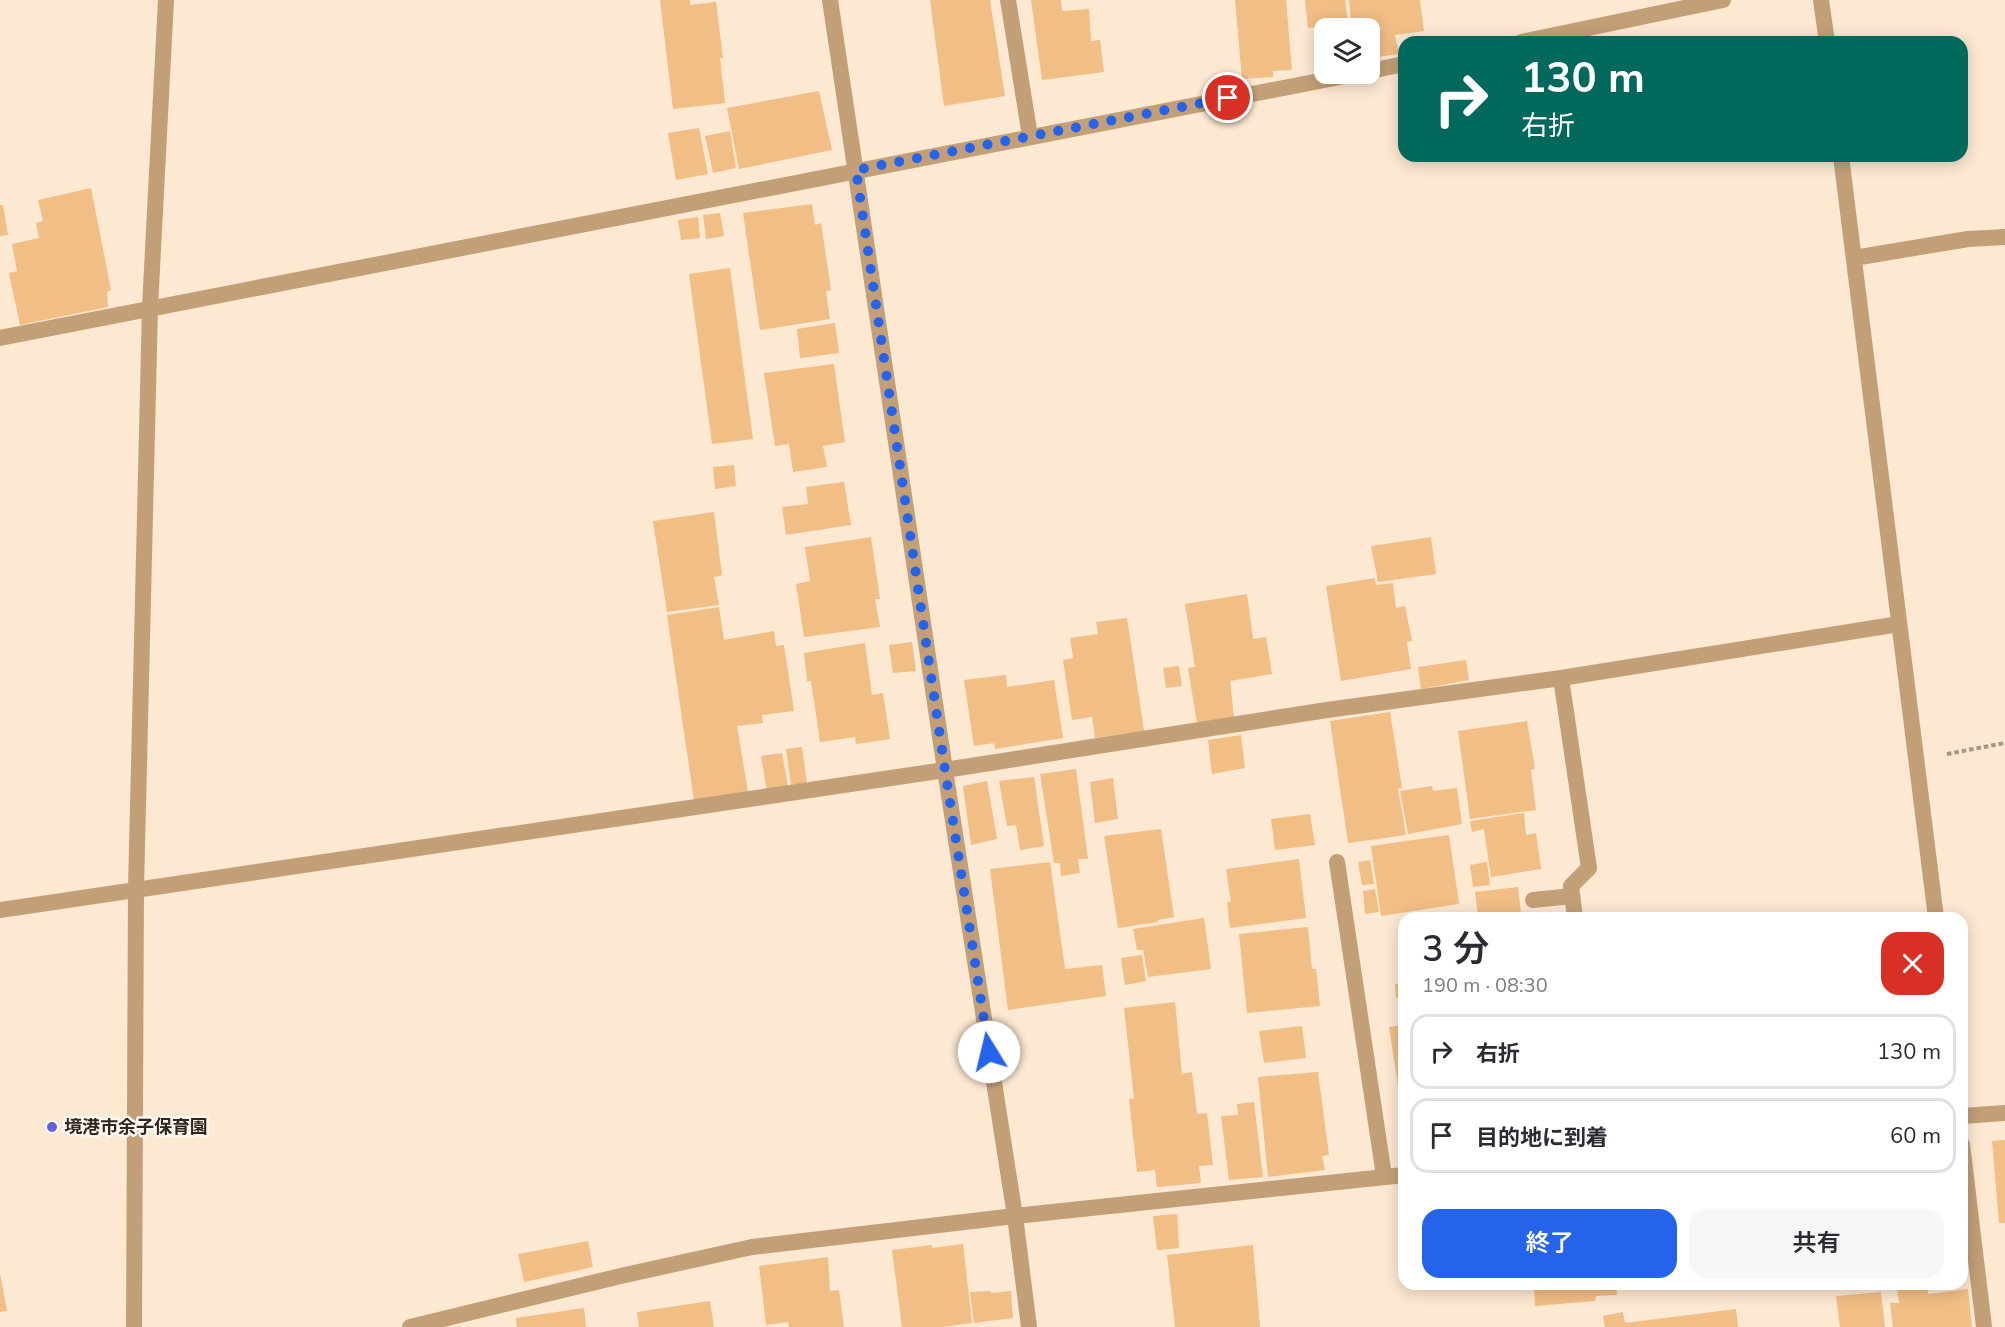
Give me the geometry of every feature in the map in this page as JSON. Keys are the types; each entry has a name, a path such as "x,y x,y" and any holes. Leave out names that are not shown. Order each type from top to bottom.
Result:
{"street":[{"path":"134,1327 136,889 150,308 166,0"},
{"path":"830,0 945,770 1015,1216 1029,1327"},
{"path":"1008,0 1030,136"},
{"path":"1550,36 1723,0"},
{"path":"1821,0 1826,36"},
{"path":"1380,69 1398,65"},
{"path":"0,338 1314,82"},
{"path":"1842,162 1935,912"},
{"path":"1854,258 1968,239 2005,237"},
{"path":"0,910 945,770 1327,710 1561,678 1899,624"},
{"path":"1561,678 1589,868 1571,886 1574,912"},
{"path":"1337,862 1384,1176"},
{"path":"1533,900 1572,896"},
{"path":"1968,1116 2005,1113"},
{"path":"410,1327 752,1247 1398,1175"},
{"path":"1968,1194 1984,1327"}],"path":[{"path":"1916,759 2005,743"}],"building":[{"path":"660,0 690,0 690,5 716,2 723,58 720,58 725,103 673,109"},
{"path":"930,0 990,0 1005,96 944,106"},
{"path":"1031,0 1061,0 1062,11 1089,9 1091,41 1100,40 1104,72 1042,80"},
{"path":"1235,0 1286,0 1292,70 1273,71 1273,77 1242,79"},
{"path":"1305,0 1345,0 1347,18 1314,18 1314,27 1308,28"},
{"path":"1349,0 1420,0 1424,31 1395,35 1398,54 1380,57 1380,18 1351,18"},
{"path":"819,91 832,150 739,169 727,108"},
{"path":"699,128 708,174 676,180 668,133"},
{"path":"730,131 736,168 713,173 705,136"},
{"path":"91,188 111,290 107,292 108,307 20,325 9,273 17,271 12,244 39,238 36,223 43,221 38,200"},
{"path":"812,204 815,225 821,223 831,290 826,291 830,319 760,330 743,213"},
{"path":"0,205 3,205 8,235 0,236"},
{"path":"720,213 724,236 706,239 703,215"},
{"path":"698,217 700,238 681,240 678,220"},
{"path":"730,268 753,439 712,444 689,274"},
{"path":"835,323 839,353 800,358 797,329"},
{"path":"834,364 845,442 823,446 827,467 793,472 789,444 775,446 764,373"},
{"path":"734,465 736,486 715,489 713,467"},
{"path":"844,482 851,525 786,535 782,507 808,504 806,487"},
{"path":"714,512 722,575 714,577 719,605 667,612 653,521"},
{"path":"871,537 880,599 875,599 880,627 804,637 796,584 810,581 805,547"},
{"path":"1431,537 1436,574 1378,582 1371,546"},
{"path":"1375,578 1376,585 1393,583 1396,608 1405,606 1412,641 1407,642 1411,669 1341,681 1326,586"},
{"path":"1247,594 1253,639 1266,637 1272,674 1230,681 1234,717 1197,723 1188,668 1195,667 1185,604"},
{"path":"719,607 724,640 774,631 776,646 784,645 794,711 762,715 763,723 737,726 748,792 694,801 667,615"},
{"path":"1127,618 1144,731 1095,738 1092,717 1072,720 1063,660 1073,658 1070,638 1098,634 1096,622"},
{"path":"912,642 916,671 893,673 889,645"},
{"path":"865,643 872,695 883,693 890,739 856,744 855,737 820,742 811,681 807,681 804,653"},
{"path":"1466,660 1469,680 1421,689 1418,667"},
{"path":"1179,666 1182,686 1166,688 1163,668"},
{"path":"1006,675 1007,687 1054,680 1063,738 995,749 994,743 974,746 964,680"},
{"path":"1390,712 1402,788 1398,789 1406,835 1348,843 1330,721"},
{"path":"1527,721 1535,769 1531,770 1536,810 1470,819 1458,731"},
{"path":"1241,735 1245,768 1212,774 1208,740"},
{"path":"802,747 807,783 791,785 786,749"},
{"path":"782,753 788,786 767,791 761,756"},
{"path":"1076,769 1088,859 1078,859 1080,873 1061,876 1060,863 1054,863 1040,774"},
{"path":"1034,777 1044,846 1020,850 1016,825 1007,826 999,781"},
{"path":"1113,778 1118,819 1095,823 1090,782"},
{"path":"987,781 997,839 971,845 963,786"},
{"path":"1432,786 1433,791 1457,788 1462,824 1408,834 1400,791"},
{"path":"1524,813 1526,835 1536,833 1541,869 1491,877 1484,829 1472,832 1470,821"},
{"path":"1310,814 1315,845 1275,850 1271,819"},
{"path":"1161,829 1174,917 1158,920 1158,922 1118,928 1104,836"},
{"path":"1449,835 1459,904 1381,916 1371,846"},
{"path":"1299,859 1306,918 1230,928 1227,902 1231,902 1226,869"},
{"path":"1370,860 1374,884 1362,885 1358,862"},
{"path":"1050,862 1065,969 1102,965 1106,996 1008,1010 990,869"},
{"path":"1487,862 1490,885 1473,887 1470,865"},
{"path":"1518,887 1521,912 1477,912 1475,892"},
{"path":"1375,889 1379,912 1365,914 1363,891"},
{"path":"1204,918 1211,969 1148,977 1143,950 1137,950 1133,929"},
{"path":"1308,927 1312,969 1316,969 1320,1006 1247,1013 1239,934"},
{"path":"1142,955 1146,981 1125,985 1121,958"},
{"path":"1395,984 1398,984 1398,998 1396,998"},
{"path":"1175,1002 1182,1074 1192,1072 1197,1114 1207,1113 1213,1165 1199,1166 1201,1183 1157,1187 1155,1170 1137,1172 1129,1099 1134,1098 1124,1008"},
{"path":"1302,1026 1306,1058 1264,1063 1259,1031"},
{"path":"1398,1026 1398,1085 1389,1027"},
{"path":"1318,1072 1329,1155 1322,1156 1325,1170 1268,1177 1258,1077"},
{"path":"1254,1102 1263,1177 1229,1180 1221,1116 1238,1115 1237,1104"},
{"path":"2005,1140 2005,1223 1999,1223 1992,1141"},
{"path":"1177,1214 1179,1248 1157,1250 1153,1216"},
{"path":"588,1241 593,1267 524,1282 518,1254"},
{"path":"963,1244 972,1323 942,1327 902,1327 892,1250"},
{"path":"1253,1245 1260,1327 1175,1327 1167,1255"},
{"path":"828,1257 830,1291 839,1290 844,1327 789,1327 788,1322 766,1325 759,1266"},
{"path":"0,1274 7,1311 0,1312"},
{"path":"1968,1289 1972,1327 1893,1327 1890,1303 1899,1303 1897,1290 1928,1290 1928,1294"},
{"path":"1534,1290 1617,1290 1617,1295 1596,1296 1595,1301 1535,1306"},
{"path":"990,1291 992,1293 1011,1291 1013,1318 974,1323 970,1292"},
{"path":"1881,1292 1885,1327 1840,1327 1836,1296"},
{"path":"710,1301 714,1327 639,1327 637,1312"},
{"path":"584,1308 586,1327 517,1327 516,1318"},
{"path":"1736,1309 1738,1327 1605,1327 1603,1316 1623,1312 1625,1323"}],"place":[{"name":"境港市余子保育園","path":"52,1127"}],"route":[{"path":"989,1052 856,170 1228,98"}]}
